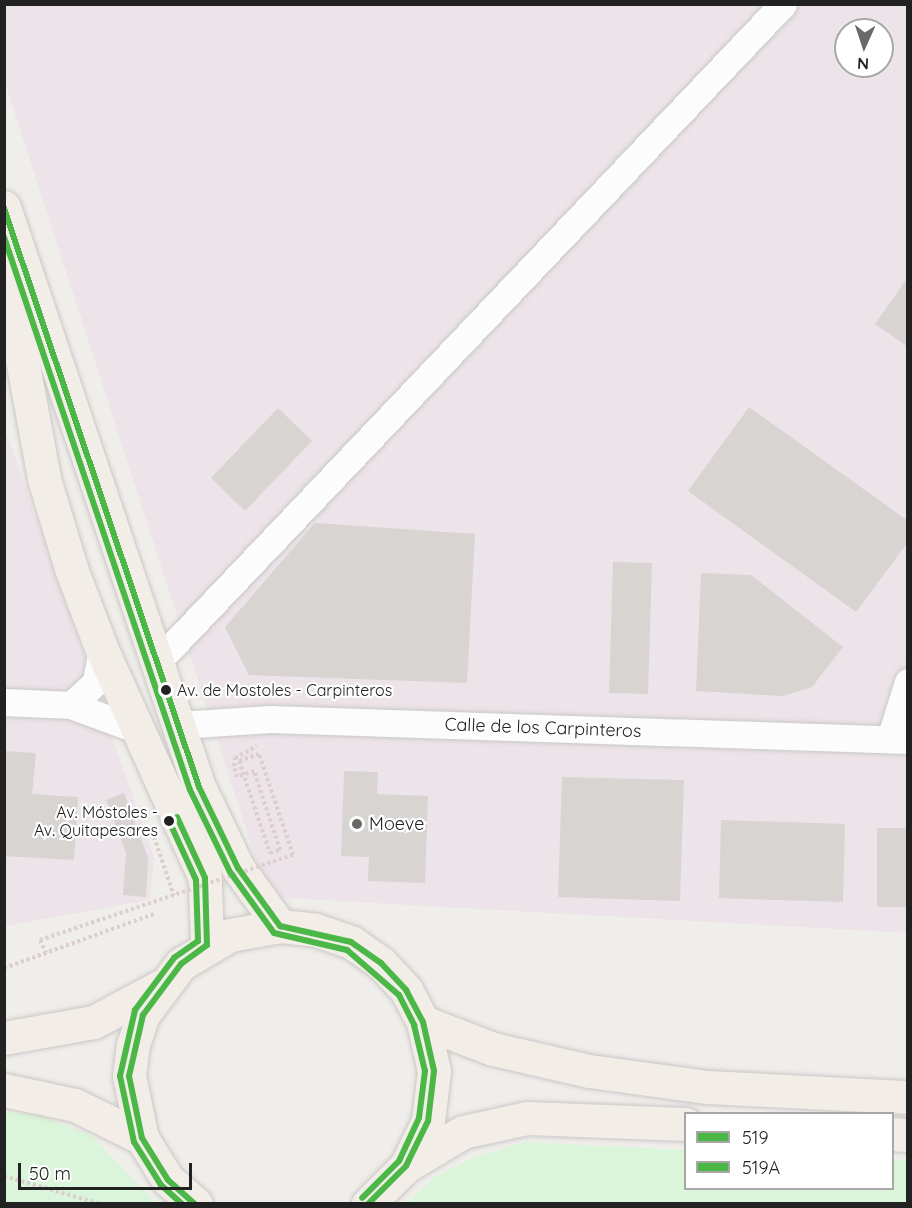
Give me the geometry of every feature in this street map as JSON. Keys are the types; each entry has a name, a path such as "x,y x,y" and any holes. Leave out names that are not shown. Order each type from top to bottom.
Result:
{"main road":[{"path":"4,207 199,787 238,868 279,926"},
{"path":"4,268 44,479 102,650 205,878"},
{"path":"199,787 207,945"},
{"path":"4,1038 94,1022 159,987 207,945 279,926 316,930 358,948 406,990 423,1022 431,1046 433,1097 406,1166"},
{"path":"159,987 143,1015 131,1055 132,1108 142,1138 168,1180 196,1203"},
{"path":"423,1022 493,1049 590,1071 708,1087 908,1097"},
{"path":"708,1087 908,1081"},
{"path":"4,1090 75,1105 142,1138"},
{"path":"368,1203 406,1166 463,1132 527,1118 684,1124"}],"street":[{"path":"158,661 783,4"},
{"path":"71,705 96,682 102,650"},
{"path":"898,740 908,682"},
{"path":"4,702 71,705 138,730"},
{"name":"Calle de los Carpinteros","path":"179,725 270,719 898,740"}],"path":[{"path":"46,953 40,940 293,855 259,754 239,761 270,853 280,850 254,771 237,777 235,758 268,740 270,719"},
{"path":"164,864 174,896"},
{"path":"4,968 154,914"},
{"path":"4,1176 101,1203"},
{"path":"769,1203 877,1203"}],"shaded area":[{"path":"4,5 907,5 907,933 268,897 5,83"},
{"path":"4,426 154,857 150,900 5,926"}],"green space":[{"path":"5,1112 42,1116 92,1136 156,1203 5,1203"},
{"path":"525,1142 684,1150 684,1190 894,1190 894,1159 907,1160 907,1203 407,1203 433,1178 477,1156"}],"building":[{"path":"908,277 908,347 875,324"},
{"path":"749,407 908,521 908,542 856,612 688,491"},
{"path":"278,408 312,441 245,511 211,478"},
{"path":"315,523 475,534 467,683 249,675 225,627"},
{"path":"613,562 652,563 648,694 609,693"},
{"path":"701,573 751,575 843,647 812,687 783,696 696,691"},
{"path":"4,751 36,753 32,794 78,797 74,860 4,856"},
{"path":"344,771 378,772 377,794 428,796 425,883 368,881 369,857 341,856"},
{"path":"562,777 684,780 680,901 558,897"},
{"path":"124,793 148,858 146,897 123,895 126,853 106,800"},
{"path":"721,820 845,824 843,902 719,898"},
{"path":"877,828 908,828 908,907 877,907"}],"transit line":[{"name":"519","path":"4,208 199,787 238,868 280,926 351,942 381,963 406,990 423,1022 434,1071 428,1121 406,1166 368,1204"},
{"name":"519A","path":"4,237 190,790 230,872 274,933 347,950 399,995 414,1025 425,1071 419,1118 399,1161 362,1198"},
{"name":"519","path":"177,817 205,878 207,945 181,964 143,1015 129,1076 142,1138 168,1180 195,1204"},
{"name":"519A","path":"169,821 196,880 198,941 174,958 135,1010 120,1076 134,1142 161,1185 182,1204"}],"place":[{"name":"Av. de Mostoles - Carpinteros","path":"166,690"},
{"name":"Av. Móstoles - Av. Quitapesares","path":"169,821"},
{"name":"Moeve","path":"357,824"}]}
